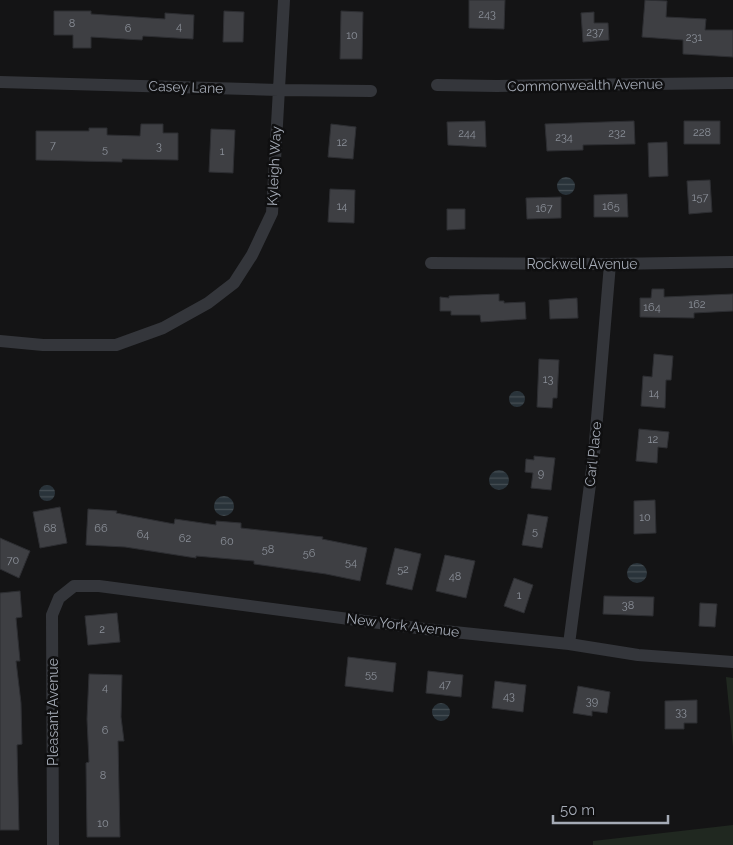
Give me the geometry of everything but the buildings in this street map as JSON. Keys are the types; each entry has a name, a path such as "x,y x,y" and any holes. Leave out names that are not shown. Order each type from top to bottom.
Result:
{"street":[{"name":"Kyleigh Way","path":"0,341 43,344 116,345 163,328 208,303 234,283 252,255 272,212 284,0"},
{"name":"Casey Lane","path":"0,82 278,90 371,90"},
{"name":"Commonwealth Avenue","path":"437,85 733,83"},
{"name":"Rockwell Avenue","path":"431,263 610,264 733,262"},
{"name":"Carl Place","path":"569,644 594,454 610,264"},
{"name":"New York Avenue","path":"74,586 99,586 425,629 569,644 638,655 733,662"},
{"name":"Pleasant Avenue","path":"53,845 52,616 59,598 74,586"}],"shaded area":[{"path":"566,177 572,180 575,186 572,192 566,195 560,192 557,186 560,180"},
{"path":"514,391 520,391 525,396 523,405 514,407 509,402 509,396"},
{"path":"499,470 506,473 509,480 506,487 499,490 492,487 489,480 492,473"},
{"path":"44,485 50,485 55,490 53,499 44,501 39,496 39,490"},
{"path":"224,496 231,499 234,506 231,513 224,516 217,513 214,506 217,499"},
{"path":"637,563 644,566 647,573 644,580 637,583 630,580 627,573 630,566"},
{"path":"726,677 733,678 733,747"},
{"path":"437,703 445,703 450,708 448,719 437,721 432,716 432,708"},
{"path":"733,825 733,845 593,845 593,841"}]}
